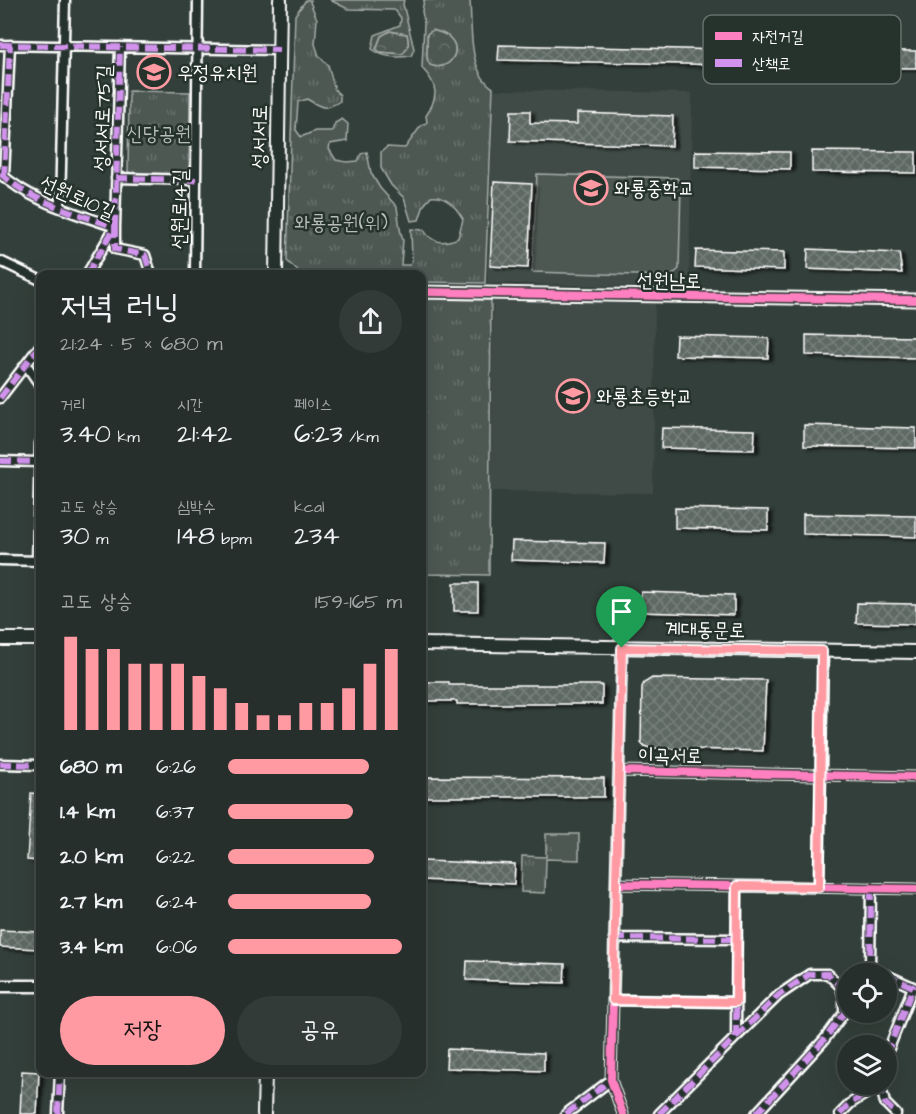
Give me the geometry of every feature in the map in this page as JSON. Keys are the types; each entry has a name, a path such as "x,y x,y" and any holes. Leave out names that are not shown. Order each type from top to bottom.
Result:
{"main road":[{"name":"성서서로","path":"276,270 280,0"},
{"path":"0,639 36,639"},
{"name":"계대동문로","path":"426,644 916,652"},
{"path":"264,1114 265,1077"}],"street":[{"path":"64,46 65,0"},
{"name":"선원로14길","path":"195,270 198,0"},
{"name":"성서서로75길","path":"0,45 279,50"},
{"path":"2,175 10,45"},
{"name":"성서서로75길","path":"60,207 64,46"},
{"name":"성서서로75길","path":"115,227 120,47"},
{"name":"선원로10길","path":"2,175 14,186 60,207 115,227 115,249 145,255 150,270"},
{"path":"116,178 196,180"},
{"path":"89,270 115,227"},
{"path":"0,261 36,278"},
{"name":"선원남로","path":"426,292 916,300"},
{"path":"0,398 36,352"},
{"path":"27,366 36,379"},
{"path":"0,461 36,462"},
{"path":"0,560 36,561"},
{"path":"620,771 622,648"},
{"path":"819,887 822,651"},
{"path":"0,764 36,765"},
{"name":"이곡서로","path":"611,1080 620,771 916,777"},
{"path":"617,884 916,888"},
{"path":"736,1037 737,886"},
{"path":"870,963 871,888"},
{"path":"614,938 737,939"},
{"path":"659,1114 779,995 810,974 828,974 837,980"},
{"path":"894,1035 913,987 897,980"},
{"path":"0,986 36,986"},
{"path":"613,1000 736,1002"},
{"path":"756,1114 824,1040 837,1022"},
{"path":"58,1114 60,1077"},
{"path":"566,1114 611,1080 623,1114"},
{"path":"840,1114 850,1103 863,1095"},
{"path":"883,1095 885,1104 896,1114"}],"shaded area":[{"name":"와룡중학교","path":"494,90 692,93 689,288 487,283"},
{"name":"와룡초등학교","path":"493,300 655,302 653,493 491,491"}],"green space":[{"name":"와룡공원(위)","path":"306,0 311,0 317,19 315,44 319,56 328,65 335,90 340,95 340,101 327,107 307,99 298,102 296,130 301,137 315,131 332,131 335,123 342,119 348,124 347,141 330,144 329,149 336,160 347,162 358,161 361,154 367,152 371,173 380,188 397,207 403,240 401,265 410,265 412,261 411,229 424,230 427,235 439,242 448,241 458,238 463,219 446,200 431,197 424,205 419,220 411,221 404,198 391,185 381,168 381,152 387,147 405,148 420,127 427,122 426,116 435,97 434,85 422,68 424,0 470,0 475,60 485,81 493,88 485,283 426,282 426,270 297,270 287,261 295,15","holes":["433,30 444,34 454,43 455,54 443,66 430,65 427,59 427,34"]},
{"path":"330,0 404,0 414,49 411,56 391,57 372,49 375,35 400,25 401,18 395,10 348,9","holes":["390,31 407,34 408,45 402,54 380,52 376,49 381,36"]},
{"path":"432,30 446,35 454,43 455,54 448,63 442,66 429,65 427,59 427,34"},
{"path":"389,31 407,34 408,45 402,54 376,50 381,36"},
{"name":"신당공원","path":"129,91 190,92 189,175 128,174"},
{"path":"537,174 677,178 681,185 679,269 671,276 532,272"},
{"path":"426,299 491,300 489,575 426,574"},
{"path":"546,834 579,834 579,860 546,859 545,893 521,892 522,856 546,857"}],"building":[{"path":"499,45 703,49 703,64 498,60"},
{"path":"901,51 916,51 916,68 901,68"},
{"path":"511,111 530,111 530,123 577,124 577,113 673,116 672,146 510,141"},
{"path":"695,151 790,152 790,169 695,167"},
{"path":"812,151 916,152 916,173 812,172"},
{"path":"494,182 532,184 528,268 490,266"},
{"path":"808,249 899,253 902,273 807,269"},
{"path":"696,250 784,252 784,270 695,267"},
{"path":"806,335 916,337 916,358 806,355"},
{"path":"676,336 769,338 768,358 675,356"},
{"path":"804,425 916,428 916,448 804,446"},
{"path":"662,428 755,430 754,450 661,448"},
{"path":"675,508 768,510 768,530 675,528"},
{"path":"803,514 916,516 916,537 803,534"},
{"path":"512,541 605,543 604,563 511,560"},
{"path":"454,583 478,583 478,611 454,611"},
{"path":"641,592 734,595 734,615 641,612"},
{"path":"857,603 916,604 916,624 856,623"},
{"path":"652,678 766,680 763,751 644,746 641,742 642,687"},
{"path":"426,682 449,682 449,685 602,685 602,704 457,704 457,701 426,701"},
{"path":"426,777 604,778 604,797 426,797"},
{"path":"31,793 36,794 36,861 27,860"},
{"path":"426,861 515,864 514,884 426,880"},
{"path":"0,930 36,932 36,949 0,947"},
{"path":"467,961 565,964 564,983 466,980"},
{"path":"447,1049 544,1053 544,1071 446,1068"},
{"path":"22,1071 36,1072 36,1077 39,1077 37,1114 20,1114"}],"marked path":[{"path":"0,45 279,50"},
{"path":"4,177 10,45"},
{"path":"89,270 115,227 120,47"},
{"path":"0,173 12,183 40,199 115,227 115,249 145,255 150,270"},
{"path":"116,178 196,180"},
{"path":"0,398 36,351"},
{"path":"0,461 36,462"},
{"path":"0,764 36,765"},
{"path":"659,1114 736,1037 737,886"},
{"path":"870,963 871,888"},
{"path":"614,938 737,939"},
{"path":"736,1037 779,995 810,974 828,974 837,983"},
{"path":"894,1035 913,987 897,980"},
{"path":"613,1000 736,1002"},
{"path":"756,1114 824,1040 837,1022"},
{"path":"58,1114 60,1077"},
{"path":"566,1114 611,1080 613,1083"},
{"path":"840,1114 864,1095"},
{"path":"883,1095 885,1103 896,1114"}],"cycle path":[{"path":"426,292 916,300"},
{"path":"622,648 611,1080 623,1114"},
{"path":"620,771 916,777"},
{"path":"617,884 916,889"}],"place":[{"name":"우정유치원","path":"154,72"},
{"name":"와룡중학교","path":"591,188"},
{"name":"와룡초등학교","path":"573,396"}],"route":[{"path":"622,648 822,651 819,887 737,886 736,1002 613,1000 622,648"}]}
